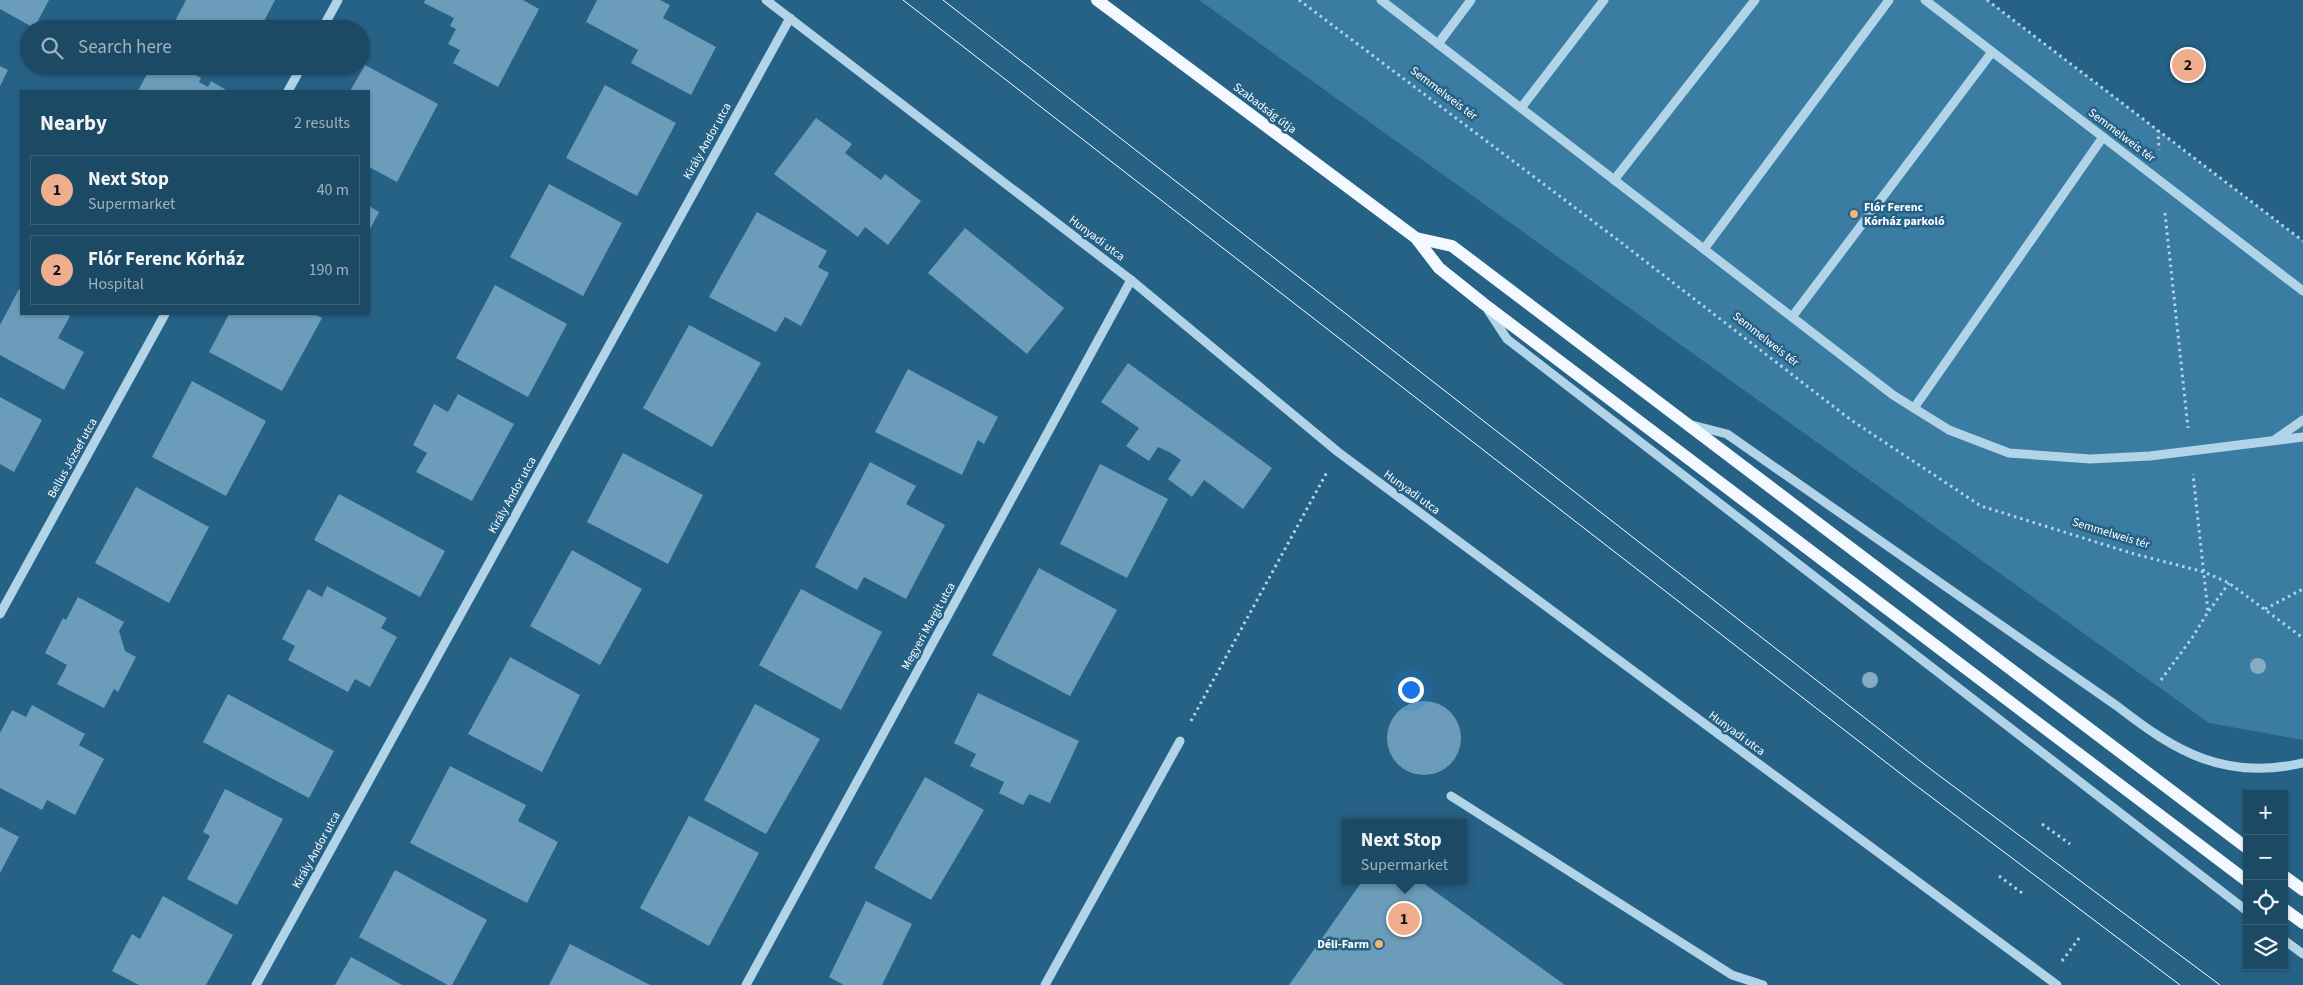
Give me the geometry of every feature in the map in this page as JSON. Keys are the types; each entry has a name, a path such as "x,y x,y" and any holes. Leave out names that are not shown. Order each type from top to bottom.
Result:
{"main road":[{"name":"Szabadság útja","path":"1098,1 1416,238"},
{"path":"1416,238 1439,268 1484,304 2246,880"},
{"path":"1416,238 1452,246 2243,845"},
{"path":"2288,879 2303,890"},
{"path":"2288,912 2303,923"}],"street":[{"path":"327,20 338,0"},
{"name":"Hunyadi utca","path":"766,0 1131,280 1338,452 2057,985"},
{"path":"1381,0 1893,395 1949,430 2009,454 2090,459 2191,452 2303,437"},
{"path":"1438,44 1471,0"},
{"path":"1520,108 1604,0"},
{"path":"1614,180 1754,0"},
{"path":"1704,249 1889,0"},
{"name":"Semmelweis tér","path":"1925,0 2303,291"},
{"name":"Király Andor utca","path":"256,985 790,18"},
{"path":"1792,317 1992,52"},
{"path":"289,90 297,75"},
{"path":"1914,408 2103,137"},
{"name":"Megyeri Margit utca","path":"746,985 1131,280"},
{"path":"1484,304 1507,339 2243,908"},
{"name":"Bellus József utca","path":"0,614 164,315"},
{"path":"2274,441 2303,420"},
{"path":"1684,423 1727,434 2116,706 2154,735 2176,748 2213,763 2231,766 2272,769 2303,764"},
{"path":"1045,985 1180,741"},
{"path":"1451,796 1732,975 1763,985"},
{"path":"2288,943 2303,954"}],"path":[{"name":"Semmelweis tér","path":"1299,0 1614,237 1851,420 1981,506 2131,553 2204,572 2229,583 2303,638"},
{"name":"Semmelweis tér","path":"1987,0 2303,241"},
{"path":"2158,130 2161,180 2208,612"},
{"path":"1180,741 1338,452"},
{"path":"2161,680 2229,583"},
{"path":"2264,609 2303,589"},
{"path":"2042,824 2070,844"},
{"path":"1999,876 2025,895"},
{"path":"2048,978 2080,937"}],"shaded area":[{"path":"1199,0 1987,0 2303,241 2303,740 2209,723"}],"building":[{"path":"0,0 49,0 38,20 20,20 0,9"},
{"path":"186,0 275,0 265,20 176,20"},
{"path":"425,0 523,0 539,9 498,87 453,63 460,50 448,44 456,29 450,26 454,18 424,3"},
{"path":"597,0 660,0 670,5 663,18 716,47 691,95 631,63 638,50 586,22"},
{"path":"0,66 8,70 0,86"},
{"path":"370,68 438,104 397,182 370,168 370,90 351,90 359,75 370,75"},
{"path":"146,75 196,75 201,78 199,82 208,87 211,81 226,90 139,90"},
{"path":"605,85 676,123 637,196 566,158"},
{"path":"816,118 852,144 845,153 881,180 885,174 921,201 888,245 865,227 858,237 774,174"},
{"path":"549,184 622,223 583,296 510,257"},
{"path":"370,207 379,212 370,229"},
{"path":"757,212 827,251 818,267 829,273 801,326 785,317 776,332 709,297"},
{"path":"965,228 1064,308 1027,354 928,273"},
{"path":"495,285 567,324 528,397 456,358"},
{"path":"19,289 20,315 70,316 58,338 84,352 64,390 0,355 0,325"},
{"path":"228,315 316,315 322,318 282,391 209,352"},
{"path":"689,325 761,363 712,447 643,408"},
{"path":"1128,363 1272,468 1243,509 1204,480 1192,497 1168,479 1181,460 1171,453 1158,447 1149,461 1126,446 1139,428 1101,402"},
{"path":"908,369 998,417 984,444 978,440 962,475 875,432"},
{"path":"192,381 266,421 226,496 152,457"},
{"path":"458,394 514,424 472,501 416,472 427,453 413,445 434,404 448,412"},
{"path":"0,397 42,420 14,472 0,464"},
{"path":"623,453 703,495 668,564 587,522"},
{"path":"870,462 916,486 906,504 945,525 906,599 864,577 857,590 815,567"},
{"path":"1100,464 1168,499 1127,578 1060,544"},
{"path":"136,487 209,527 169,603 95,563"},
{"path":"339,494 445,551 420,597 314,540"},
{"path":"572,550 642,589 600,665 530,626"},
{"path":"1039,568 1117,610 1070,696 992,655"},
{"path":"327,586 387,618 381,628 397,637 370,687 355,679 348,692 288,660 295,646 282,639 308,589 322,597"},
{"path":"801,589 882,632 841,710 759,665"},
{"path":"78,597 124,622 119,631 125,651 136,657 118,692 114,689 104,708 57,684 67,665 45,653 63,618 66,620"},
{"path":"510,657 580,695 542,772 468,734"},
{"path":"978,693 1079,741 1050,803 1029,794 1023,805 999,793 1004,782 970,766 976,754 954,743"},
{"path":"228,694 334,751 309,798 203,742"},
{"path":"1424,701 1438,704 1450,712 1458,724 1461,738 1458,752 1450,764 1438,772 1424,775 1410,772 1398,764 1390,752 1387,738 1390,724 1398,712 1410,704"},
{"path":"755,704 820,739 766,834 704,800"},
{"path":"32,705 85,734 79,745 104,759 75,815 47,800 42,810 0,788 0,733 12,710 26,717"},
{"path":"450,766 526,805 518,821 558,842 527,903 410,843"},
{"path":"925,777 984,810 931,900 874,868"},
{"path":"225,789 283,819 237,905 187,879 210,836 203,832"},
{"path":"689,816 759,853 709,946 640,908"},
{"path":"0,827 19,837 0,873"},
{"path":"395,870 487,920 452,985 448,985 359,937"},
{"path":"1360,884 1425,884 1565,985 1289,985"},
{"path":"163,896 233,935 206,985 139,985 112,971 132,934 140,939"},
{"path":"866,901 912,924 882,985 844,985 829,977"},
{"path":"570,944 650,985 549,985"},
{"path":"351,957 402,985 335,985"}],"tram line":[{"path":"903,0 1914,784 2180,985"},
{"path":"943,0 1933,771 2220,985"}],"place":[{"name":"Flór Ferenc Kórház","path":"2188,65"},
{"name":"Flór Ferenc Kórház parkoló","path":"1854,214"},
{"name":"Next Stop","path":"1404,919"},
{"name":"Déli-Farm","path":"1379,944"}]}
